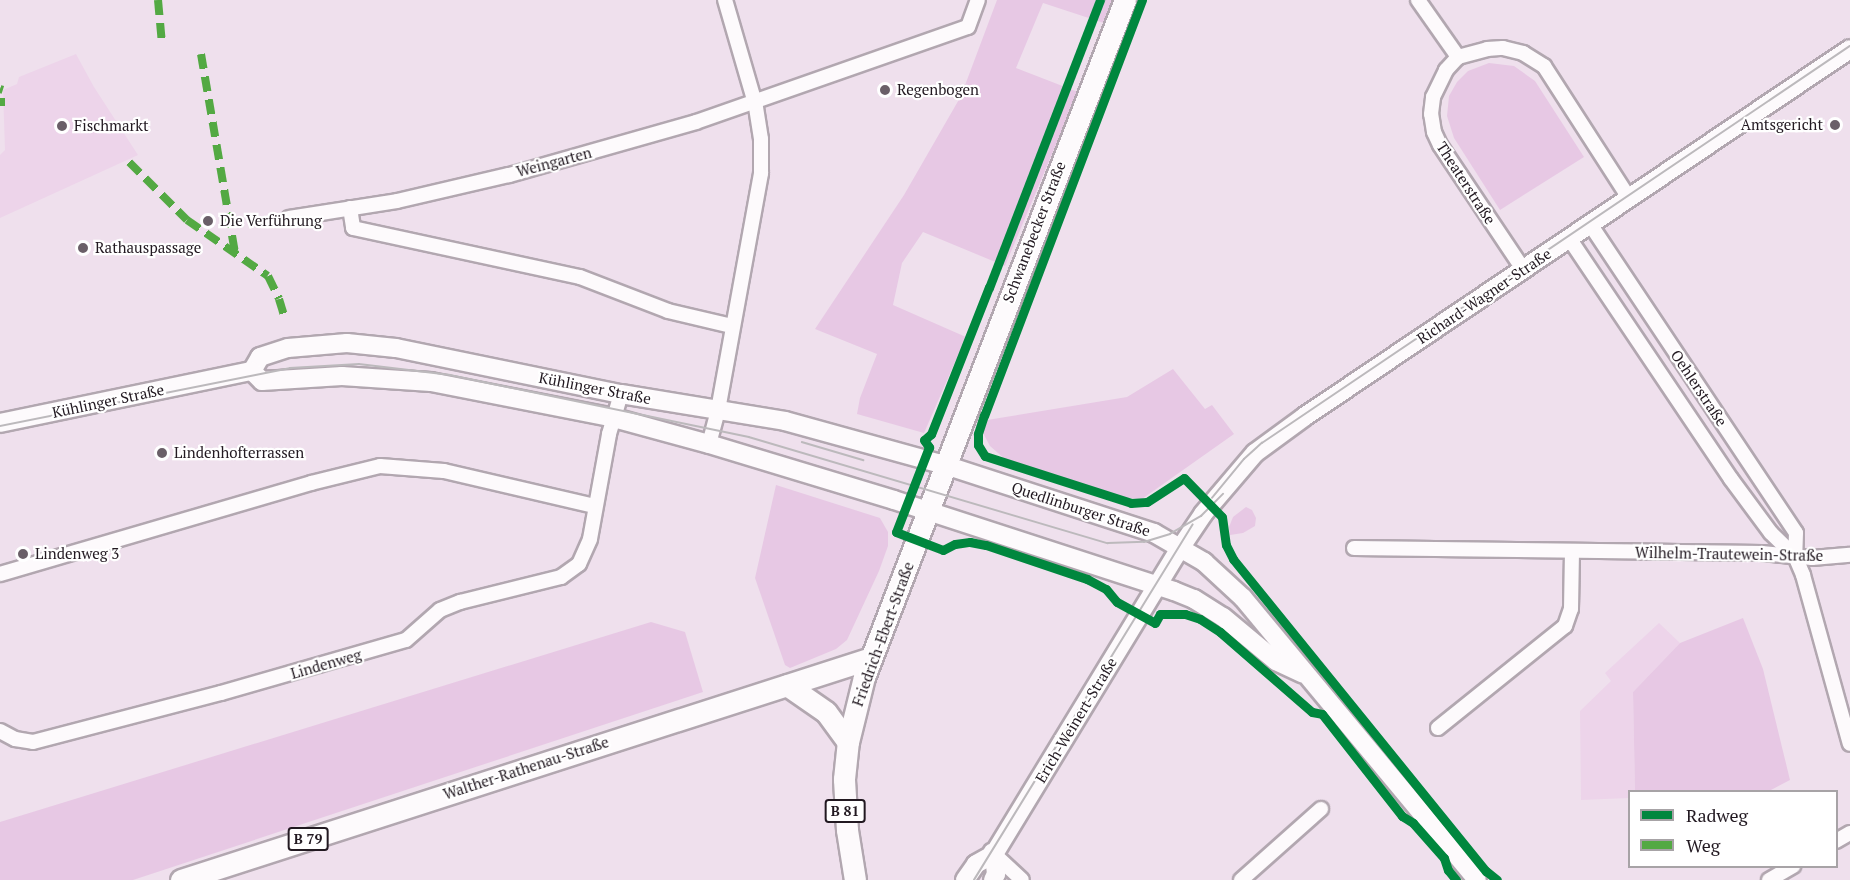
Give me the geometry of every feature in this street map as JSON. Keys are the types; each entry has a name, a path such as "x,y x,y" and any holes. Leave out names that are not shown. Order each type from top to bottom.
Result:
{"main road":[{"name":"Schwanebecker Straße","path":"945,465 1125,0"},
{"name":"Friedrich-Ebert-Straße","path":"855,880 844,802 848,741 871,658 929,512 945,465"},
{"name":"Walther-Rathenau-Straße","path":"181,880 871,658"},
{"path":"787,685 826,712 848,741"}],"street":[{"path":"709,444 718,410 761,173 761,138 755,104 725,0"},
{"name":"Weingarten","path":"289,218 397,201 509,175 755,104 968,27 978,0"},
{"path":"1418,0 1458,57 1487,49 1503,48 1523,53 1544,66 1629,198"},
{"name":"Richard-Wagner-Straße","path":"1158,585 1210,505 1246,462 1263,446 1850,49"},
{"name":"Theaterstraße","path":"1458,57 1446,70 1433,97 1431,114 1434,132 1523,269"},
{"path":"350,208 353,228 580,277 668,311 732,326"},
{"name":"Oehlerstraße","path":"1590,224 1796,533 1795,556"},
{"name":"Oehlerstraße","path":"1569,238 1731,479 1771,533 1795,556 1803,575 1850,744"},
{"name":"Kühlinger Straße","path":"0,423 252,371 260,357 288,348 369,344 621,394 785,421 945,465"},
{"name":"Kühlinger Straße","path":"252,371 262,381 342,376 431,382 614,418 709,444 929,512"},
{"name":"Lindenweg","path":"0,731 24,741 50,739 406,640 440,610 460,602 561,577 579,564 590,539 595,506 621,394"},
{"name":"Quedlinburger Straße","path":"945,465 1135,526 1181,547 1231,585 1477,880"},
{"path":"0,574 311,483 380,466 444,471 595,506"},
{"name":"Quedlinburger Straße","path":"929,512 1158,585 1194,599 1223,617 1276,661 1306,675"},
{"name":"Wilhelm-Trautewein-Straße","path":"1354,548 1762,553 1812,558 1850,555"},
{"path":"1438,728 1565,626 1571,609 1572,551"},
{"name":"Erich-Weinert-Straße","path":"965,880 976,864 991,851 1158,585"},
{"path":"1241,880 1321,809"},
{"path":"991,851 1023,880"},
{"name":"Erich-Weinert-Straße","path":"991,851 996,874 993,880"},
{"path":"1769,880 1791,868"}],"shaded area":[{"path":"997,0 1113,0 1104,23 1043,3 1016,68 1078,92 1005,266 923,232 902,263 893,305 966,337 924,433 857,414 860,398 877,354 815,329 904,195 961,96"},
{"name":"Fischmarkt","path":"76,54 94,87 138,155 0,218 0,155 5,150 3,90 17,84 19,77"},
{"path":"1489,63 1514,66 1535,81 1584,157 1500,210 1454,138 1447,116 1449,96 1457,82 1468,71"},
{"path":"1173,369 1205,409 1212,405 1234,434 1142,499 1127,498 1006,460 990,446 983,433 987,420 1127,397"},
{"path":"776,485 880,518 888,532 888,546 879,571 847,640 836,649 790,668 785,665 755,578"},
{"path":"1246,507 1252,510 1256,518 1255,526 1243,533 1230,535 1229,527 1233,517"},
{"path":"1743,618 1763,669 1790,780 1771,790 1635,790 1633,692 1680,643"},
{"path":"651,622 685,632 703,692 133,880 0,880 0,822"},
{"path":"1659,623 1680,643 1633,692 1635,790 1628,790 1628,798 1581,800 1580,711 1611,681 1605,673"}],"tram line":[{"path":"1212,498 1244,459 1262,443 1850,46"},
{"path":"0,426 290,368 359,364 450,375 749,437 1108,543 1144,542 1170,534 1201,516 1223,494"},
{"path":"802,442 863,460"},
{"path":"974,880 1192,525"}],"marked path":[{"path":"158,0 162,44"},
{"path":"201,54 235,253"},
{"path":"0,102 5,102"},
{"path":"129,162 187,220 268,276 285,319"}],"cycle path":[{"path":"1100,0 931,434 924,440 929,447 896,532 943,550 955,544 970,542 986,545 1087,579 1106,589 1117,602 1155,623 1160,614 1185,614 1200,619 1220,632 1312,712 1322,714 1402,816 1413,823 1444,858 1448,870 1456,880"},
{"path":"1142,0 984,415 978,434 978,445 985,456 1131,503 1147,502 1184,478 1222,517 1226,545 1233,559 1486,871 1497,880"}],"place":[{"name":"Regenbogen","path":"885,90"},
{"name":"Amtsgericht","path":"1835,125"},
{"name":"Fischmarkt","path":"62,126"},
{"name":"Die Verführung","path":"208,221"},
{"name":"Rathauspassage","path":"83,248"},
{"name":"Lindenhofterrassen","path":"162,453"},
{"name":"Lindenweg 3","path":"23,554"}]}
